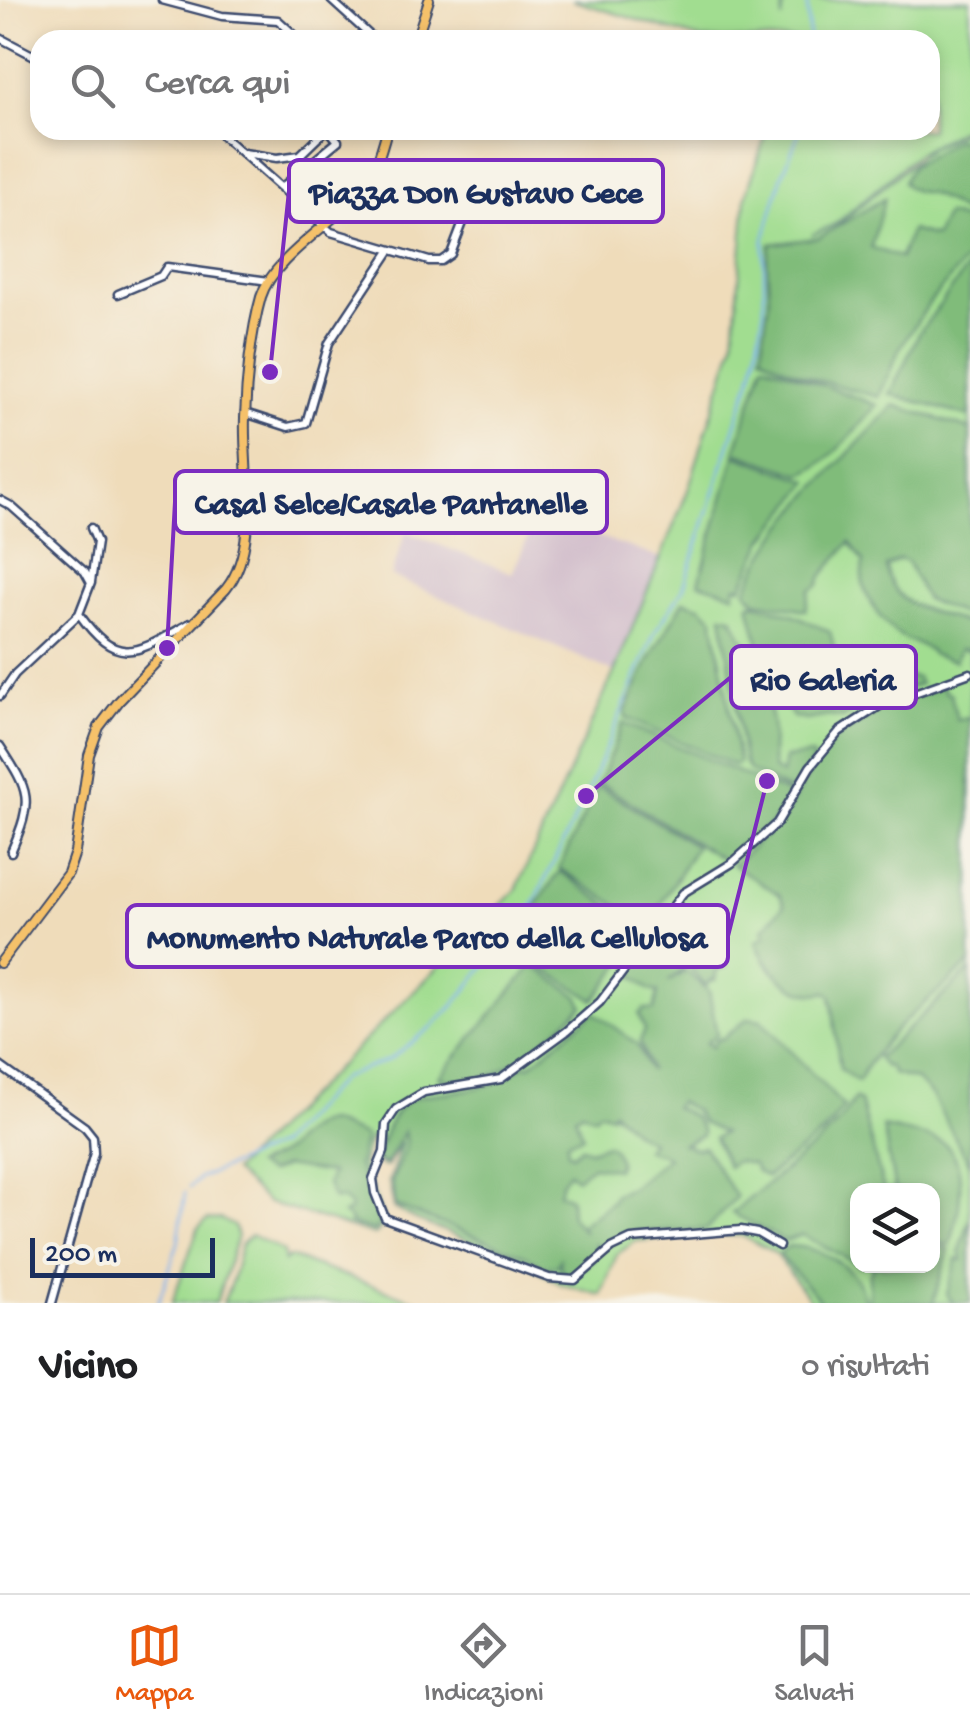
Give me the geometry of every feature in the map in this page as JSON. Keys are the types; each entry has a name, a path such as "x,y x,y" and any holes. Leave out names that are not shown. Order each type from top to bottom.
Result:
{"main road":[{"path":"419,30 429,0"},
{"path":"0,964 68,873 76,846 88,755 99,727 234,580 244,553 245,413 260,304 269,281 368,182 384,140"}],"street":[{"path":"162,0 217,16 276,20 291,30"},
{"path":"331,0 364,30"},
{"path":"0,38 30,54"},
{"path":"228,140 332,232 429,261 448,257 484,168"},
{"path":"243,153 277,158 300,155 317,140"},
{"path":"282,187 338,140"},
{"path":"300,155 309,166"},
{"path":"245,413 286,427 306,423 329,343 391,250"},
{"path":"118,294 161,276 167,268 269,281"},
{"path":"0,500 81,568 90,583"},
{"path":"0,696 15,674 78,614 90,583 97,542 91,528"},
{"path":"78,614 99,640 124,651 145,647 200,618"},
{"path":"779,1246 757,1232 745,1230 642,1237 612,1248 574,1280 555,1280 391,1222 381,1212 373,1179 384,1155 386,1124 396,1109 424,1092 501,1079 583,1018 684,893 732,863 777,823 810,767 839,732 881,705 970,672"},
{"path":"0,746 27,793 11,852"},
{"path":"0,1066 81,1124 95,1144 52,1303"}],"shaded area":[{"path":"538,516 661,558 614,672 391,576 406,532 512,573"}],"green space":[{"path":"572,0 783,0 782,20 784,0 970,0 970,124 917,154 837,223 812,235 841,222 927,150 970,128 970,1303 812,1303 775,1253 742,1236 711,1234 636,1241 617,1254 601,1295 561,1284 523,1261 394,1208 389,1182 402,1142 386,1167 374,1162 380,1140 370,1138 362,1163 385,1224 375,1235 268,1203 233,1171 516,890 616,668 688,490 734,342 746,196 764,140 940,140 940,30 670,30"},
{"path":"956,139 970,143 970,215 903,182 912,166"},
{"path":"885,198 871,247 900,258 911,230 935,237 946,214 970,222 970,255 930,302 900,348 879,397 801,374 761,354 769,300 770,244 818,238"},
{"path":"970,264 970,417 890,394 919,333"},
{"path":"764,363 877,405 833,454 801,474 735,452"},
{"path":"894,405 970,429 970,617 926,600 907,562 900,559 886,567 890,582 907,601 970,625 970,651 960,649 955,661 933,655 888,625 872,605 863,583 864,562 850,542 819,585 810,590 806,610 756,601 746,591 792,515"},
{"path":"735,455 810,481 764,540 742,587 736,586 734,594 699,583"},
{"path":"684,601 700,606 713,617 739,763 733,765 626,718 625,712 650,658"},
{"path":"749,604 795,615 830,632 834,647 828,659 849,698 885,686 878,680 878,674 890,672 917,678 920,684 877,698 843,718 793,717 778,689 776,675 763,660"},
{"path":"722,615 732,617 761,683 772,722 774,770 782,774 785,758 812,755 814,759 794,790 749,770 744,761"},
{"path":"943,685 945,692 951,694 957,720 970,718 970,963 894,1032 858,1082 840,1069 831,995 793,987 774,971 760,951 756,941 766,935 763,929 784,905 780,895 733,865 783,819 812,768 835,739 879,710"},
{"path":"623,723 792,795 774,822 727,862 599,783"},
{"path":"598,786 696,846 648,925 559,868"},
{"path":"560,871 646,932 594,1000 508,946"},
{"path":"669,915 677,930 687,927 727,966 717,970 715,980 706,986 673,948 665,947 684,969 668,982 686,971 709,991 717,1035 706,1043 712,1047 748,1018 761,1020 844,1107 825,1131 767,1177 756,1171 753,1164 736,1161 728,1167 714,1138 723,1133 702,1123 694,1110 678,1102 674,1107 693,1116 702,1130 702,1135 683,1144 696,1149 704,1147 736,1197 707,1229 632,1232 600,1249 594,1243 599,1251 572,1273 561,1271 560,1260 557,1266 543,1266 395,1206 392,1180 406,1146 404,1131 386,1164 376,1160 385,1132 405,1103 417,1097 490,1084 525,1064 529,1066 594,1012 637,1044 650,1071 640,1041 645,1029 639,1014 644,1009 654,1010 658,992 629,973 651,943 662,944 658,930","holes":["582,1111 594,1117 599,1111 611,1115 613,1111 636,1133 651,1141 646,1149 668,1157 631,1188 615,1194 612,1201 580,1226 584,1232 571,1216 570,1198 559,1193 562,1181 569,1172 576,1178 593,1166 616,1169 619,1161 607,1144 568,1152 567,1141 583,1136 575,1116"]},
{"path":"533,965 579,997 583,1006 535,1048 497,1073 458,1082 439,1077"},
{"path":"970,970 970,1165 932,1096 917,1080 893,1074 877,1058"},
{"path":"855,1098 860,1101 882,1183 850,1183 850,1260 802,1235 785,1241 732,1213 820,1141"},
{"path":"329,1122 365,1136 358,1165 380,1224 374,1231 350,1224 343,1214 350,1206 343,1199 333,1199 327,1184 331,1173 284,1166 269,1173 255,1166 282,1153 310,1128"},
{"path":"883,1127 946,1145 958,1166 960,1179 950,1245 940,1243 940,1183 894,1183"},
{"path":"221,1219 234,1226 237,1237 216,1303 172,1303 198,1228 207,1220"},
{"path":"970,1219 970,1303 953,1303 947,1294 957,1259 962,1260 960,1250"},
{"path":"251,1235 283,1251 284,1261 293,1258 423,1303 223,1303 241,1244"},
{"path":"788,1246 826,1255 848,1270 865,1303 822,1303 779,1254"},
{"path":"940,1246 949,1249 933,1303 869,1303 869,1276 940,1273"}],"waterway":[{"path":"807,0 808,30"},
{"path":"189,1188 200,1178 279,1145 342,1078 390,1059 433,1026 533,905 586,796 655,632 683,589 754,368 764,309 764,239 796,140"},
{"path":"158,1303 178,1243 185,1193"}],"place":[{"name":"Piazza Don Gustavo Cece","path":"270,372"},
{"name":"Casal Selce/Casale Pantanelle","path":"167,648"},
{"name":"Monumento Naturale Parco della Cellulosa","path":"767,781"},
{"name":"Rio Galeria","path":"586,796"}]}
